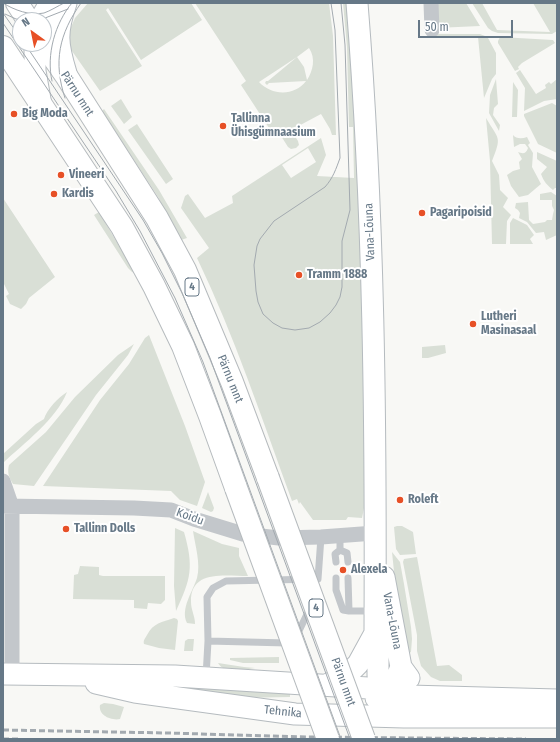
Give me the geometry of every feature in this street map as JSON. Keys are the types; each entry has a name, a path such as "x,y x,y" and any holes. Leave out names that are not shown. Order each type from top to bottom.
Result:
{"main road":[{"path":"17,3 23,12"},
{"path":"3,47 122,227 154,286 185,353 210,416 328,739"},
{"name":"Pärnu mnt","path":"49,52 157,218 185,270 232,382 364,739"}],"street":[{"path":"45,12 50,3"},
{"path":"66,3 60,20 59,50 67,78"},
{"name":"Vana-Lõuna","path":"357,3 361,48 370,214 374,364 375,633 378,658 378,675 390,705 404,717"},
{"path":"431,3 432,30"},
{"path":"35,52 36,71 41,106"},
{"path":"3,482 8,507 8,674 175,676 368,688 409,696 557,700"},
{"name":"Koidu","path":"8,507 134,508 171,510 194,519 243,534 279,538 321,537 340,543 375,533"},
{"name":"Vana-Lõuna","path":"375,533 401,667 413,684 430,697"},
{"path":"326,685 345,677 358,664 375,633"},
{"path":"237,706 292,702 366,702 376,698 395,682 401,667"},
{"name":"Tehnika","path":"8,674 92,682 135,692 295,714 404,717 557,717"}],"lane":[{"path":"208,641 287,643 297,636 303,625 318,579 321,537"},
{"path":"336,562 335,554 340,543 348,553 348,562"},
{"path":"336,578 336,590 343,610 375,611"},
{"path":"348,578 349,611"},
{"path":"206,678 208,641 207,597 213,588 226,581 318,579"}],"shaded area":[{"path":"88,3 191,3 202,20 141,60 108,8 106,10 142,66 100,91 65,41 75,18"},
{"path":"195,3 329,3 333,36 336,135 332,135 321,114 291,130 299,145 296,148 291,149 288,147 276,128 271,131 241,85 246,81","holes":["309,48 313,64 311,73 307,80 304,67 297,57","297,57 265,83 267,85 269,83 306,81 301,86 290,92 277,92 270,90 259,82"]},
{"path":"343,3 348,3 361,207 366,498 362,518 348,517 346,520 313,520 300,502 299,504 297,499 292,501 236,348 197,258 209,248 181,208 185,196 188,194 205,218 233,203 232,196 321,138 326,155 317,176 354,178 353,127 349,127 347,47","holes":["308,148 316,162 291,178 282,165"]},
{"path":"433,3 466,3 480,26 436,28"},
{"path":"472,3 482,3 497,30 550,32 533,3 557,3 557,31 552,34 498,33 488,28"},
{"path":"431,34 480,34 488,38 496,53 496,74 492,79 484,98 478,37 433,37"},
{"path":"500,37 553,40 555,43 522,63 518,67 519,69 515,71 498,43"},
{"path":"520,70 536,94 546,88 545,85 549,82 551,84 557,79 557,99 544,101 524,111 525,88 516,73"},
{"path":"496,79 498,104 494,108 493,115 500,125 499,131 489,113 490,95"},
{"path":"513,82 518,90 517,117 512,117"},
{"path":"121,99 132,117 124,124 111,106"},
{"path":"552,103 557,106 557,153 538,144 524,116 524,114"},
{"path":"104,109 159,190 187,238 181,240 158,197 102,111"},
{"path":"486,118 498,138 497,147 492,161 499,175 500,190 508,198 503,207 511,215 507,221 506,244 492,244 490,161"},
{"path":"137,124 173,179 166,184 128,130"},
{"path":"513,135 519,138 527,137 530,143 528,145 533,153 532,167 541,184 528,195 519,197 511,186 507,175 520,169 519,162 522,159 518,152 524,153 528,148 525,144 520,144 514,147"},
{"path":"537,152 557,161 557,188 553,190 542,177 541,174 547,167 537,159"},
{"path":"551,192 557,196 557,235 546,240 544,232 536,233 527,222 519,218 520,213 515,208 516,203 528,202 529,220 533,224 552,220 554,210 552,200 540,200 540,194"},
{"path":"3,198 55,277 29,298 21,309 10,304 6,296 9,294 3,282"},
{"path":"99,212 135,273 128,268 94,215"},
{"path":"513,218 527,225 534,235 530,239 533,244 510,244 510,223"},
{"path":"149,335 185,426 205,482 197,506 180,500 171,491 43,486 100,400 129,364 145,338"},
{"path":"134,344 128,355 96,395 34,486 13,484 9,475 9,465 46,432 75,397 118,355"},
{"path":"445,345 446,353 428,358 422,358 422,347"},
{"path":"67,392 62,402 47,421 30,439 3,463 3,454 36,424 44,419 53,404"},
{"path":"208,492 214,508 211,512 202,508"},
{"path":"402,526 413,532 416,554 400,555 396,549 394,527"},
{"path":"175,528 184,532 190,564 188,581 176,611 174,586"},
{"path":"193,531 222,544 239,548 239,556 248,576 211,577 203,579 196,584 192,591 191,602 195,624 187,623 185,618 186,606 198,573 198,561"},
{"path":"392,552 400,562 411,627 411,652 408,654 400,629"},
{"path":"417,557 437,666 449,665 462,675 462,681 440,681 431,677 421,666 417,651 417,635 403,562 404,559"},
{"path":"80,566 99,567 99,575 103,576 165,576 165,600 161,604 148,603 147,609 134,608 134,600 73,599 74,575 78,574"},
{"path":"174,618 178,621 175,650 144,644 144,640 149,631 155,625"},
{"path":"188,639 194,639 193,651 184,651 185,641"},
{"path":"279,657 279,663 243,663 230,660 230,658"},
{"path":"218,663 255,668 235,671 225,669"},
{"path":"179,684 290,690 290,697 236,698 178,692"},
{"path":"104,703 124,707 120,719 109,718 101,712 100,705"}],"tram line":[{"path":"3,3 22,12 33,14 44,13 64,3"},
{"path":"52,81 50,61 53,40 61,20 72,3"},
{"path":"65,98 59,72 60,49 68,26 81,3"},
{"path":"331,3 335,30 340,158 336,170 325,187 274,221 260,239 257,246 254,265 258,302 263,314 273,323 282,328 295,330 309,328 320,322 330,313 340,297 342,287 342,241 350,210 345,45 341,3"},
{"path":"52,15 68,9"},
{"path":"3,13 12,26"},
{"path":"5,14 12,17"},
{"path":"3,23 116,191 140,231 175,298 203,362 341,739"},
{"path":"30,52 143,220 162,253 182,293 210,358 350,739"}],"railway":[{"path":"3,730 306,737 526,739"},
{"path":"3,739 18,739"}],"place":[{"name":"Big Moda","path":"14,114"},
{"name":"Tallinna Ühisgümnaasium","path":"223,126"},
{"name":"Vineeri","path":"61,175"},
{"name":"Kardis","path":"54,194"},
{"name":"Pagaripoisid","path":"422,213"},
{"name":"Tramm 1888","path":"299,275"},
{"name":"Lutheri Masinasaal","path":"473,324"},
{"name":"Roleft","path":"400,500"},
{"name":"Tallinn Dolls","path":"66,529"},
{"name":"Alexela","path":"343,570"}]}
